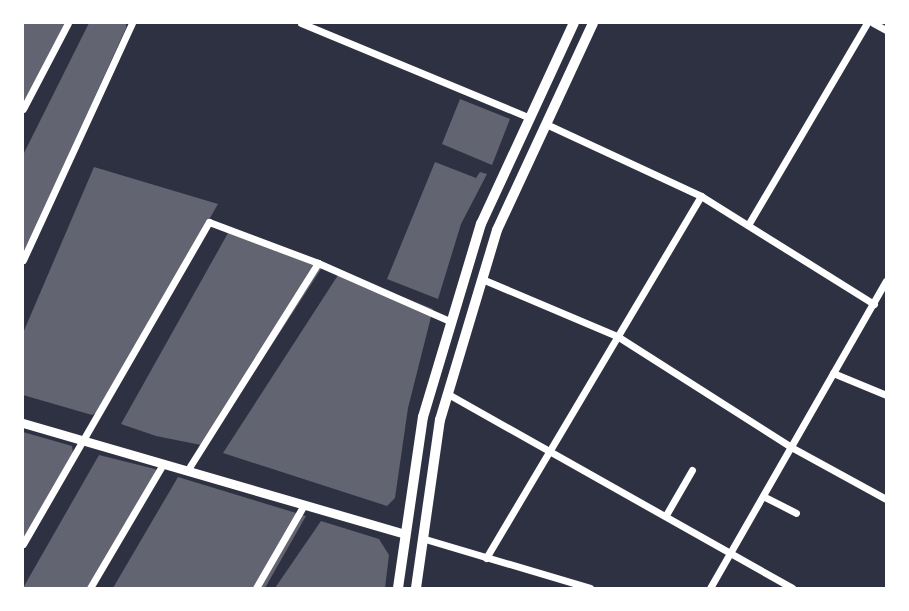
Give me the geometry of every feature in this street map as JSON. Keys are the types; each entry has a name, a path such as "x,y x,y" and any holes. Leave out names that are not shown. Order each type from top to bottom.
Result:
{"main road":[{"path":"398,588 423,417 481,224 574,23"},
{"path":"416,588 440,420 497,230 593,23"}],"street":[{"path":"23,108 68,23"},
{"path":"23,260 132,23"},
{"path":"301,23 530,118"},
{"path":"748,225 867,23"},
{"path":"873,23 886,30"},
{"path":"546,124 701,196 874,304"},
{"path":"486,558 701,196"},
{"path":"23,544 209,222 318,263 452,322"},
{"path":"187,471 318,263"},
{"path":"482,279 617,336 791,447 886,499"},
{"path":"710,588 886,281"},
{"path":"833,373 886,395"},
{"path":"448,394 731,551 792,588"},
{"path":"23,423 404,534"},
{"path":"90,588 163,464"},
{"path":"666,515 692,470"},
{"path":"763,496 796,513"},
{"path":"256,588 304,505"},
{"path":"425,539 590,588"}],"building":[{"path":"23,23 71,23 23,114"},
{"path":"89,23 126,23 126,28 23,255 23,155"},
{"path":"460,99 510,119 492,165 442,144"},
{"path":"435,162 476,178 480,172 487,174 461,224 438,299 387,279"},
{"path":"94,167 218,204 100,411 92,415 23,395 23,333"},
{"path":"228,233 323,266 206,446 156,436 121,424"},
{"path":"340,272 433,309 408,408 395,498 387,506 223,453"},
{"path":"23,432 72,446 73,453 23,545"},
{"path":"99,455 155,469 160,476 93,588 23,588"},
{"path":"178,477 306,516 265,588 113,588"},
{"path":"321,521 379,539 389,555 385,588 275,588"}]}
